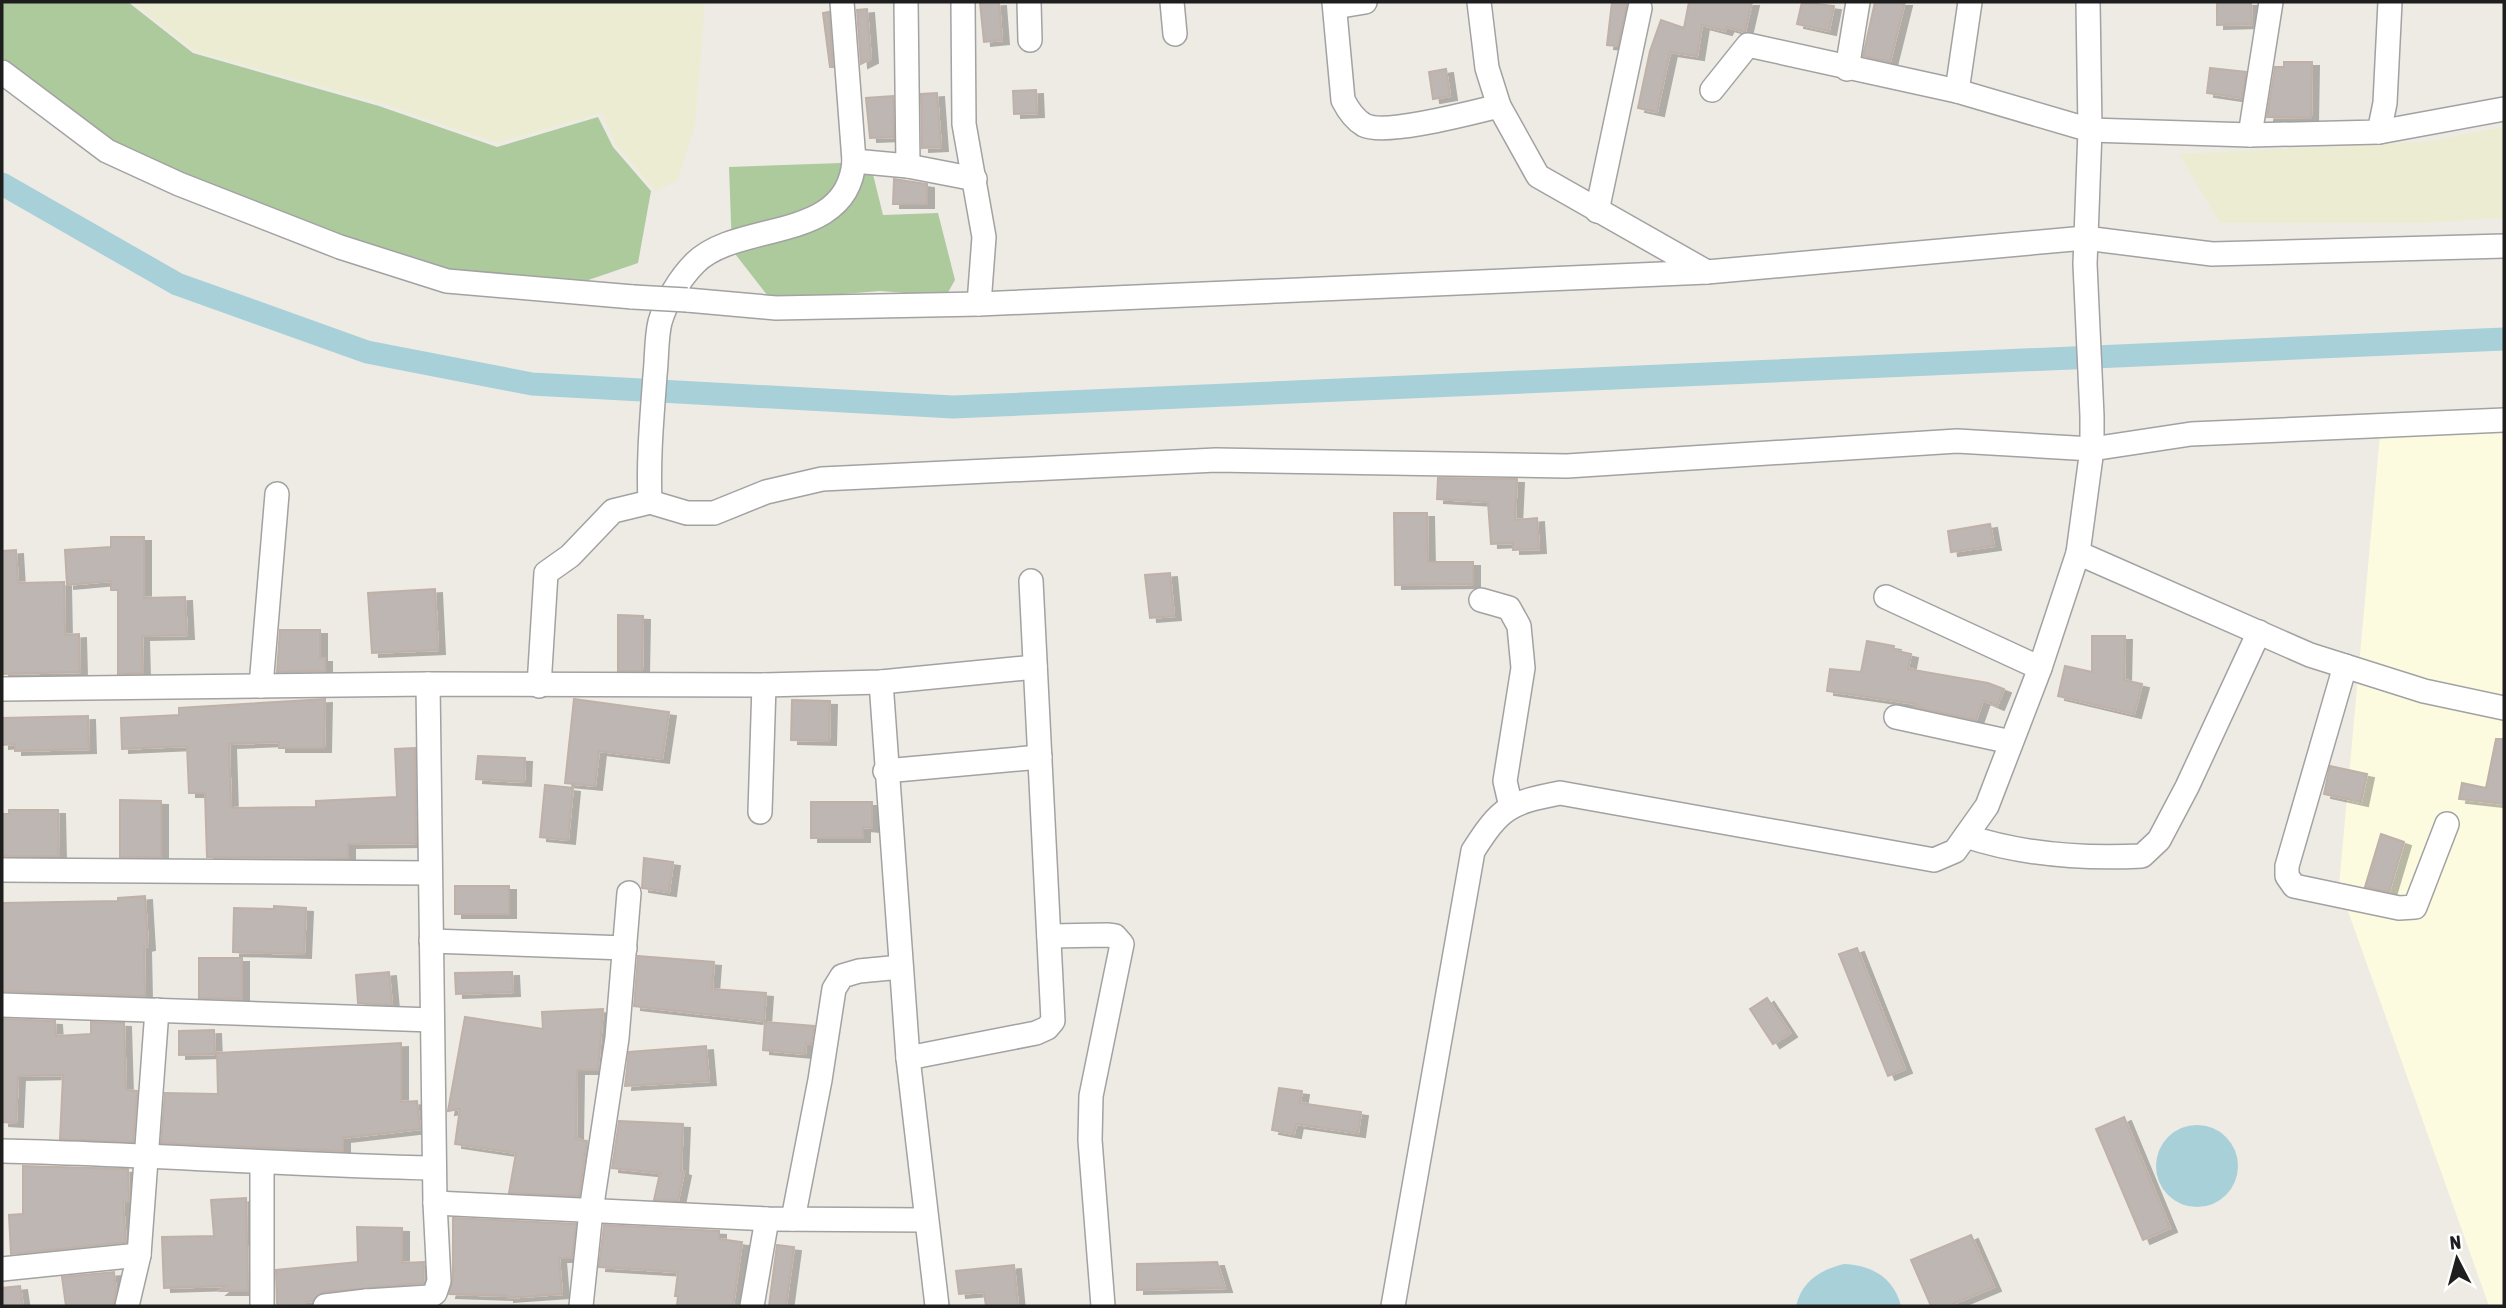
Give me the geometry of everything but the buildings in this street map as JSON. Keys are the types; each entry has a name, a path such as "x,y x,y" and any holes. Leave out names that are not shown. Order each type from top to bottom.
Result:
{"street":[{"path":"650,502 648,468 659,326 675,288 696,261 718,249 806,221 823,212 849,186 854,161 842,2"},
{"path":"906,2 908,166"},
{"path":"963,2 964,124 984,237 979,304"},
{"path":"1029,2 1030,40"},
{"path":"1172,2 1175,34"},
{"path":"1365,2 1334,4 1343,100 1350,114 1367,127 1423,124 1499,106"},
{"path":"1479,2 1487,68 1499,106 1538,176 1707,272"},
{"path":"1847,69 1857,2"},
{"path":"1957,91 1970,2"},
{"path":"1393,1306 1473,851 1496,815 1523,800 1560,793 1934,860 1955,851 1987,806 2040,668 2078,554 2092,449 2085,264 2090,130 2088,2"},
{"path":"2250,135 2271,2"},
{"path":"2379,132 2385,103 2390,2"},
{"path":"1597,211 1640,8"},
{"path":"1712,90 1748,46 1957,91 2090,130 2250,135 2379,132 2504,109"},
{"path":"2,72 107,150 179,184 340,247 447,281 776,309 979,304 1707,272 2085,238 2212,254 2504,246"},
{"path":"854,161 908,166 975,179"},
{"path":"539,686 547,573 570,556 583,539 613,511 650,502 687,513 714,513 766,492 822,480 1159,461 1567,466 1957,441 2092,449 2190,434 2504,420"},
{"path":"261,686 277,494"},
{"path":"2078,554 2310,655 2424,691 2504,708"},
{"path":"908,1058 1047,1028 1053,1021 1031,581"},
{"path":"1886,597 2040,668"},
{"path":"1481,600 1509,608 1520,626 1523,668 1505,781 1511,807"},
{"path":"1966,836 2005,849 2098,859 2143,856 2159,840 2188,787 2259,632"},
{"path":"2345,666 2287,866 2287,876 2294,886 2399,908 2415,907 2447,824"},
{"path":"2,689 428,684 764,685 881,682 1035,667"},
{"path":"881,682 908,1058 937,1306"},
{"path":"325,1306 429,1297 435,1293 439,1281 434,1168 428,684"},
{"path":"760,812 764,685"},
{"path":"1896,717 2011,742"},
{"path":"886,771 1040,757"},
{"path":"2,870 430,873"},
{"path":"582,1306 591,1210 617,1038 629,893"},
{"path":"1049,936 1107,935 1115,936 1122,944 1091,1096 1090,1140 1103,1306"},
{"path":"431,941 625,948"},
{"path":"793,1219 820,1080 834,989 842,976 859,971 901,967"},
{"path":"2,1005 432,1020"},
{"path":"127,1306 139,1255 157,1010"},
{"path":"2,1151 146,1154 262,1163 434,1168"},
{"path":"262,1163 262,1306"},
{"path":"435,1203 767,1219 925,1220"},
{"path":"752,1306 767,1219"},
{"path":"2,1269 139,1255"}],"shaded area":[{"path":"133,2 705,2 695,124 678,180 656,191 616,145 602,113 497,143 381,103 195,51"},
{"path":"2504,127 2504,218 2418,223 2220,223 2179,154 2426,142"},
{"path":"2504,407 2504,1306 2489,1306 2339,886 2382,413"}],"green space":[{"path":"2,2 128,2 193,53 379,106 497,147 598,117 613,147 651,191 638,263 571,286 438,269 310,225 133,157 2,62"},
{"path":"870,162 883,215 938,213 955,280 946,296 880,291 771,300 732,250 729,167"}],"water":[{"path":"2197,1125 2213,1128 2226,1137 2235,1150 2238,1166 2235,1182 2226,1195 2213,1204 2197,1207 2181,1204 2168,1195 2159,1182 2156,1166 2159,1150 2168,1137 2181,1128"},
{"path":"1844,1264 1864,1267 1880,1275 1893,1288 1901,1306 1796,1306 1807,1283 1820,1273"}],"waterway":[{"path":"2,184 177,284 367,352 532,384 953,407 2504,339"}]}
